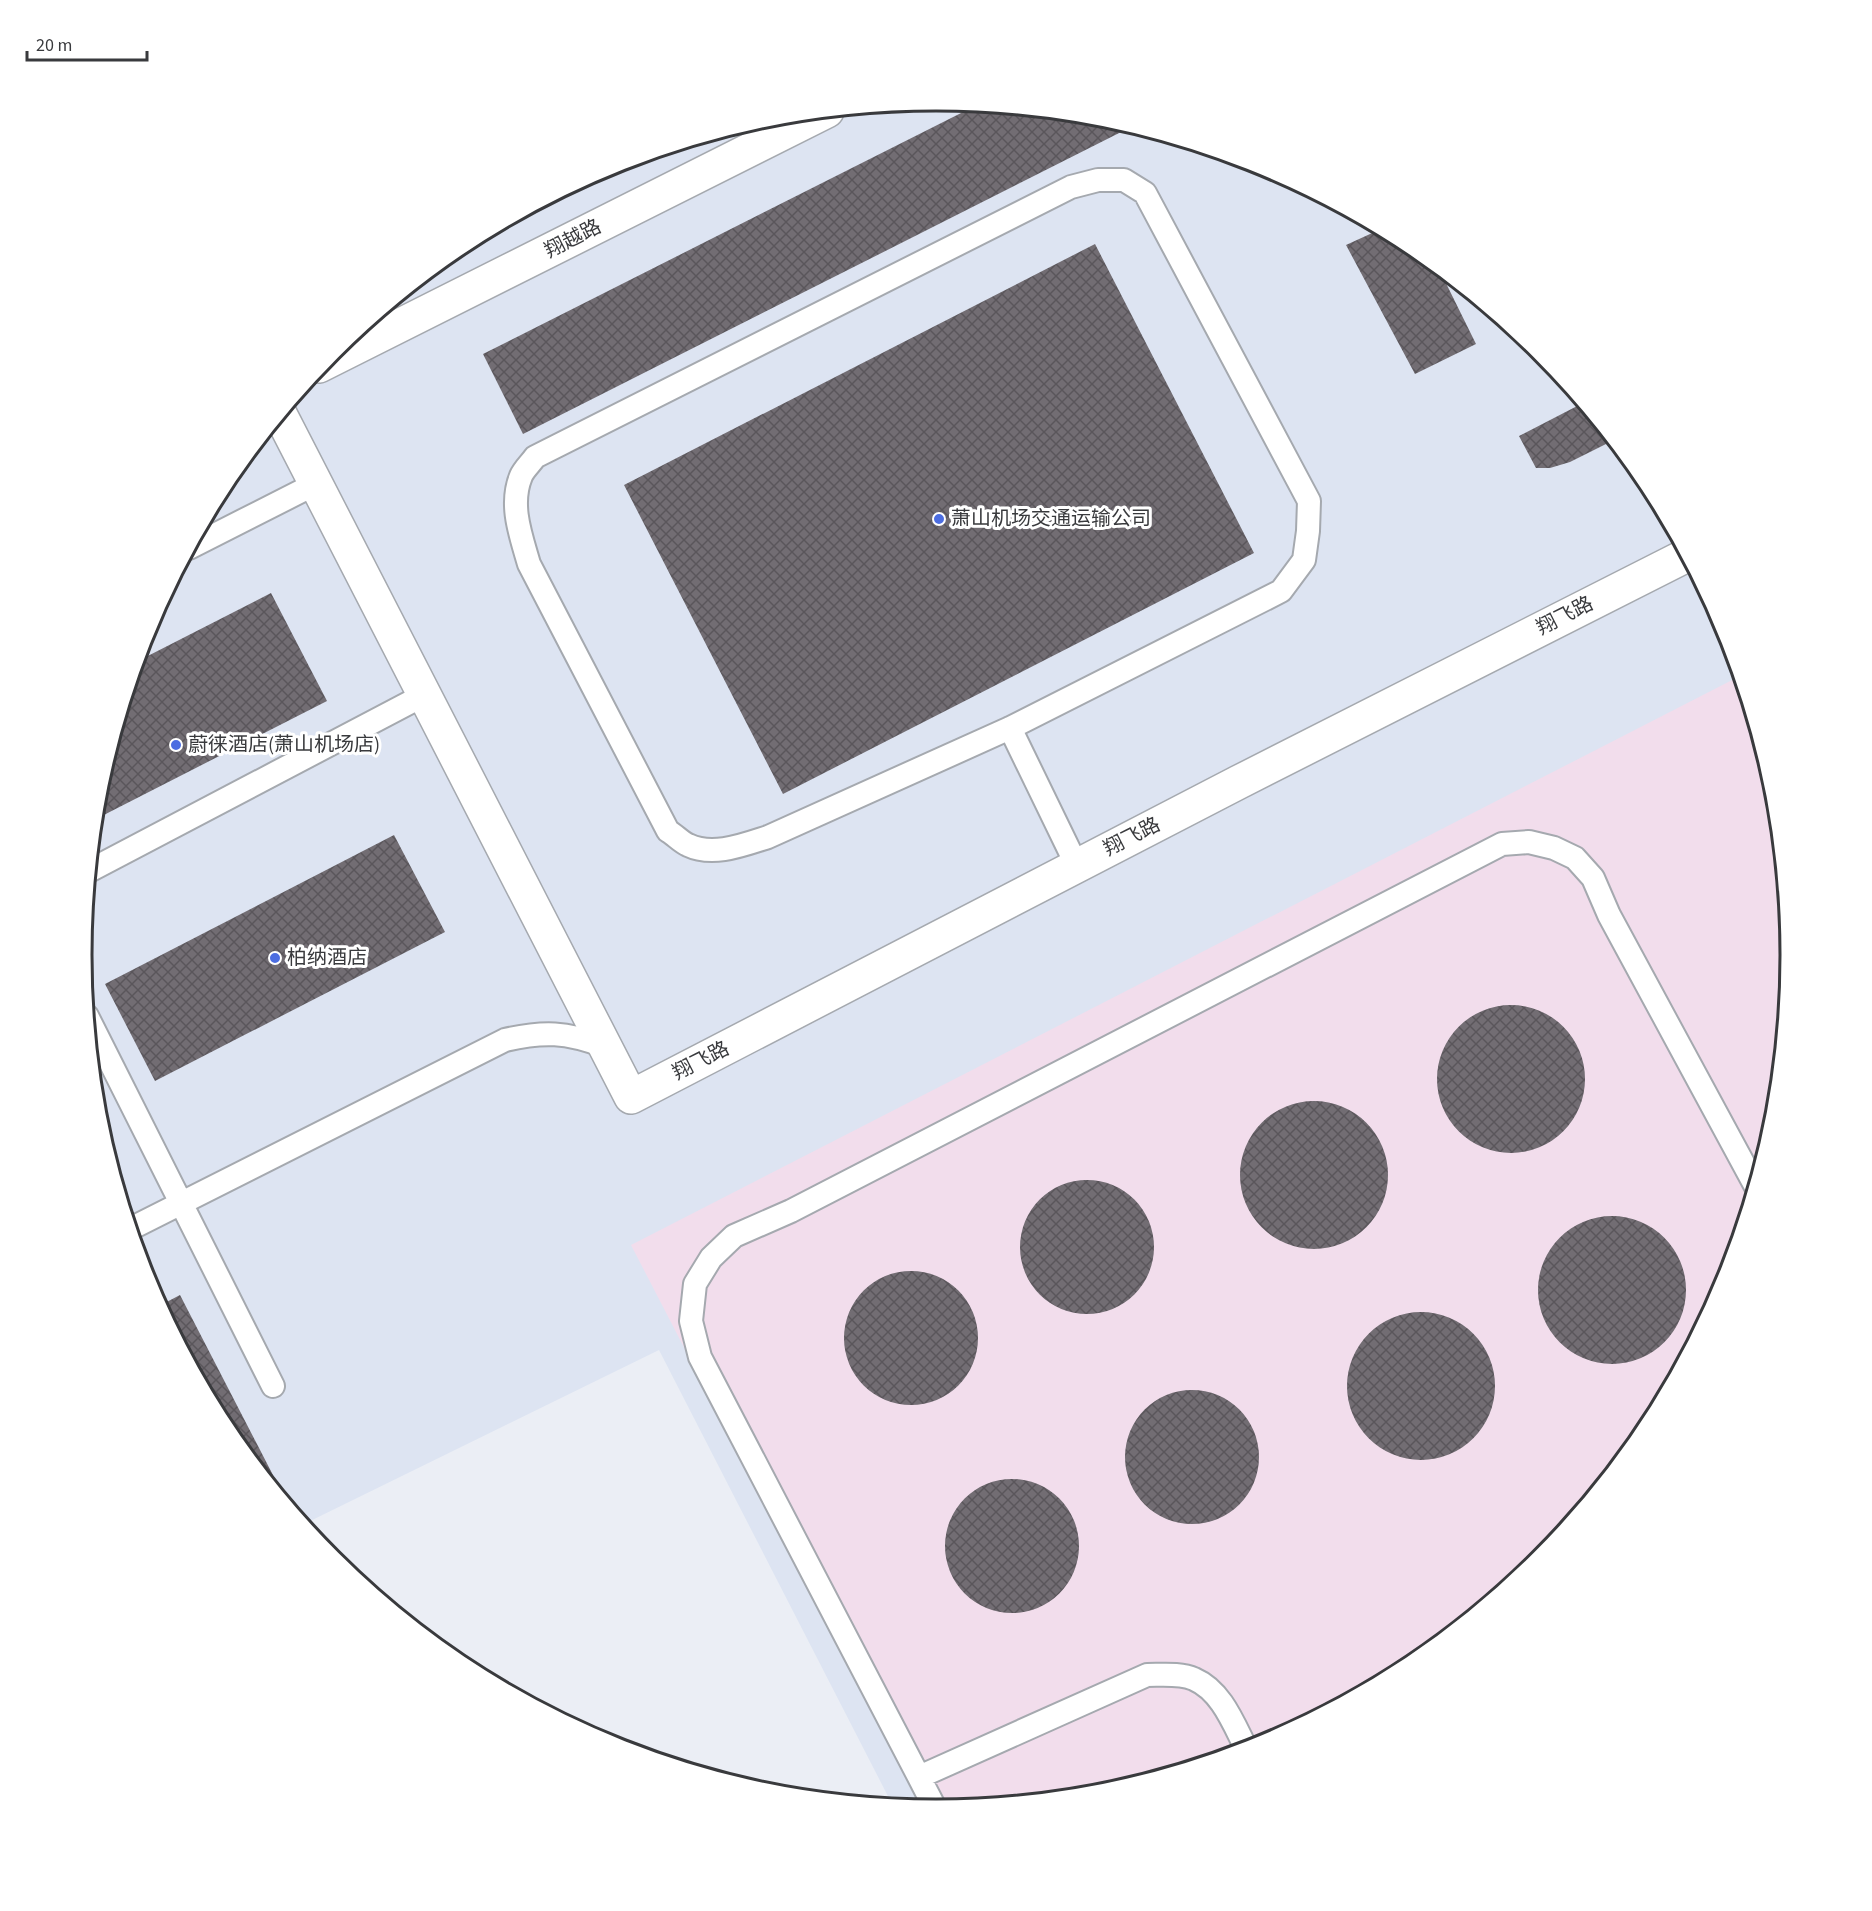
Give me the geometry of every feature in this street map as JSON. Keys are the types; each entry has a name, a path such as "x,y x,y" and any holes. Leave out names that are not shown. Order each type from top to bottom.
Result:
{"street":[{"name":"翔越路","path":"344,354 807,121"},
{"path":"283,420 604,1046"},
{"name":"翔飞路","path":"604,1046 632,1097 1077,866 1680,558"}],"lane":[{"path":"1098,180 1124,180 1145,193 1309,501 1304,560 1281,591 1010,728 768,837 737,847 708,850 688,845 668,831 529,564 515,499 522,476 535,457 1071,187 1098,180"},
{"path":"200,542 315,483"},
{"path":"97,867 424,695"},
{"path":"1010,728 1077,866"},
{"path":"931,1800 700,1357 691,1321 695,1284 711,1258 734,1236 802,1206 1502,844 1529,842 1554,848 1575,858 1593,878 1609,915 1751,1177"},
{"path":"95,1033 273,1386"},
{"path":"136,1226 505,1040 532,1034 560,1033 580,1037 604,1046"},
{"path":"919,1777 1147,1675 1193,1678 1211,1689 1229,1714 1243,1742"}],"shaded area":[{"path":"936,111 1046,118 1101,127 1155,140 1259,175 1310,198 1405,253 1493,321 1533,358 1606,441 1638,486 1667,533 1716,632 1736,684 1752,737 1764,791 1779,900 1780,956 1779,1011 1764,1120 1752,1174 1736,1227 1716,1279 1667,1378 1638,1425 1606,1470 1571,1512 1533,1553 1493,1590 1405,1658 1310,1713 1259,1736 1207,1755 1101,1784 1046,1793 991,1798 936,1800 889,1798 659,1350 310,1521 266,1470 234,1425 179,1329 136,1227 120,1174 108,1120 93,1011 93,900 108,791 120,737 136,684 179,582 234,486 266,441 339,358 379,321 467,253 562,198 613,175 717,140 771,127 826,118"},
{"path":"1734,679 1752,737 1773,845 1779,900 1779,1011 1773,1066 1752,1174 1736,1227 1716,1279 1667,1378 1638,1425 1606,1470 1533,1553 1493,1590 1405,1658 1310,1713 1259,1736 1207,1755 1101,1784 1046,1793 991,1798 918,1799 631,1245"}],"building":[{"path":"963,112 1046,118 1121,132 523,434 483,354"},
{"path":"1372,233 1446,283 1476,344 1415,374 1346,245"},
{"name":"萧山机场交通运输公司","path":"1095,244 1254,553 783,794 624,485"},
{"path":"1577,406 1608,443 1570,462 1550,468 1536,468 1519,436"},
{"name":"蔚徕酒店(萧山机场店)","path":"271,593 327,701 104,815 120,737 147,657"},
{"name":"柏纳酒店","path":"394,835 445,932 155,1081 105,984"},
{"path":"1511,1005 1539,1010 1552,1017 1563,1027 1573,1038 1580,1051 1585,1079 1580,1107 1573,1120 1563,1131 1552,1141 1539,1148 1511,1153 1483,1148 1470,1141 1459,1131 1449,1120 1442,1107 1437,1079 1442,1051 1449,1038 1459,1027 1470,1017 1483,1010"},
{"path":"1314,1101 1342,1106 1367,1122 1383,1147 1388,1175 1383,1203 1367,1228 1342,1244 1314,1249 1286,1244 1261,1228 1245,1203 1240,1175 1245,1147 1261,1122 1286,1106"},
{"path":"1087,1180 1112,1185 1134,1200 1149,1222 1154,1247 1149,1272 1134,1294 1112,1309 1087,1314 1062,1309 1040,1294 1025,1272 1020,1247 1025,1222 1040,1200 1062,1185"},
{"path":"1612,1216 1640,1221 1665,1237 1681,1262 1686,1290 1681,1318 1665,1343 1640,1359 1612,1364 1584,1359 1559,1343 1543,1318 1538,1290 1543,1262 1559,1237 1584,1221"},
{"path":"911,1271 937,1276 958,1291 973,1312 978,1338 973,1364 958,1385 937,1400 911,1405 885,1400 864,1385 849,1364 844,1338 849,1312 864,1291 885,1276"},
{"path":"180,1295 275,1479 234,1425 205,1378 167,1302"},
{"path":"1421,1312 1449,1317 1474,1333 1490,1358 1495,1386 1490,1414 1474,1439 1449,1455 1421,1460 1393,1455 1368,1439 1352,1414 1347,1386 1352,1358 1368,1333 1393,1317"},
{"path":"1192,1390 1218,1395 1239,1410 1254,1431 1259,1457 1254,1483 1239,1504 1218,1519 1192,1524 1166,1519 1145,1504 1130,1483 1125,1457 1130,1431 1145,1410 1166,1395"},
{"path":"1012,1479 1038,1484 1059,1499 1074,1520 1079,1546 1074,1572 1059,1593 1038,1608 1012,1613 986,1608 965,1593 950,1572 945,1546 950,1520 965,1499 986,1484"}],"place":[{"name":"萧山机场交通运输公司","path":"939,519"},
{"name":"蔚徕酒店(萧山机场店)","path":"176,745"},
{"name":"柏纳酒店","path":"275,958"}]}
